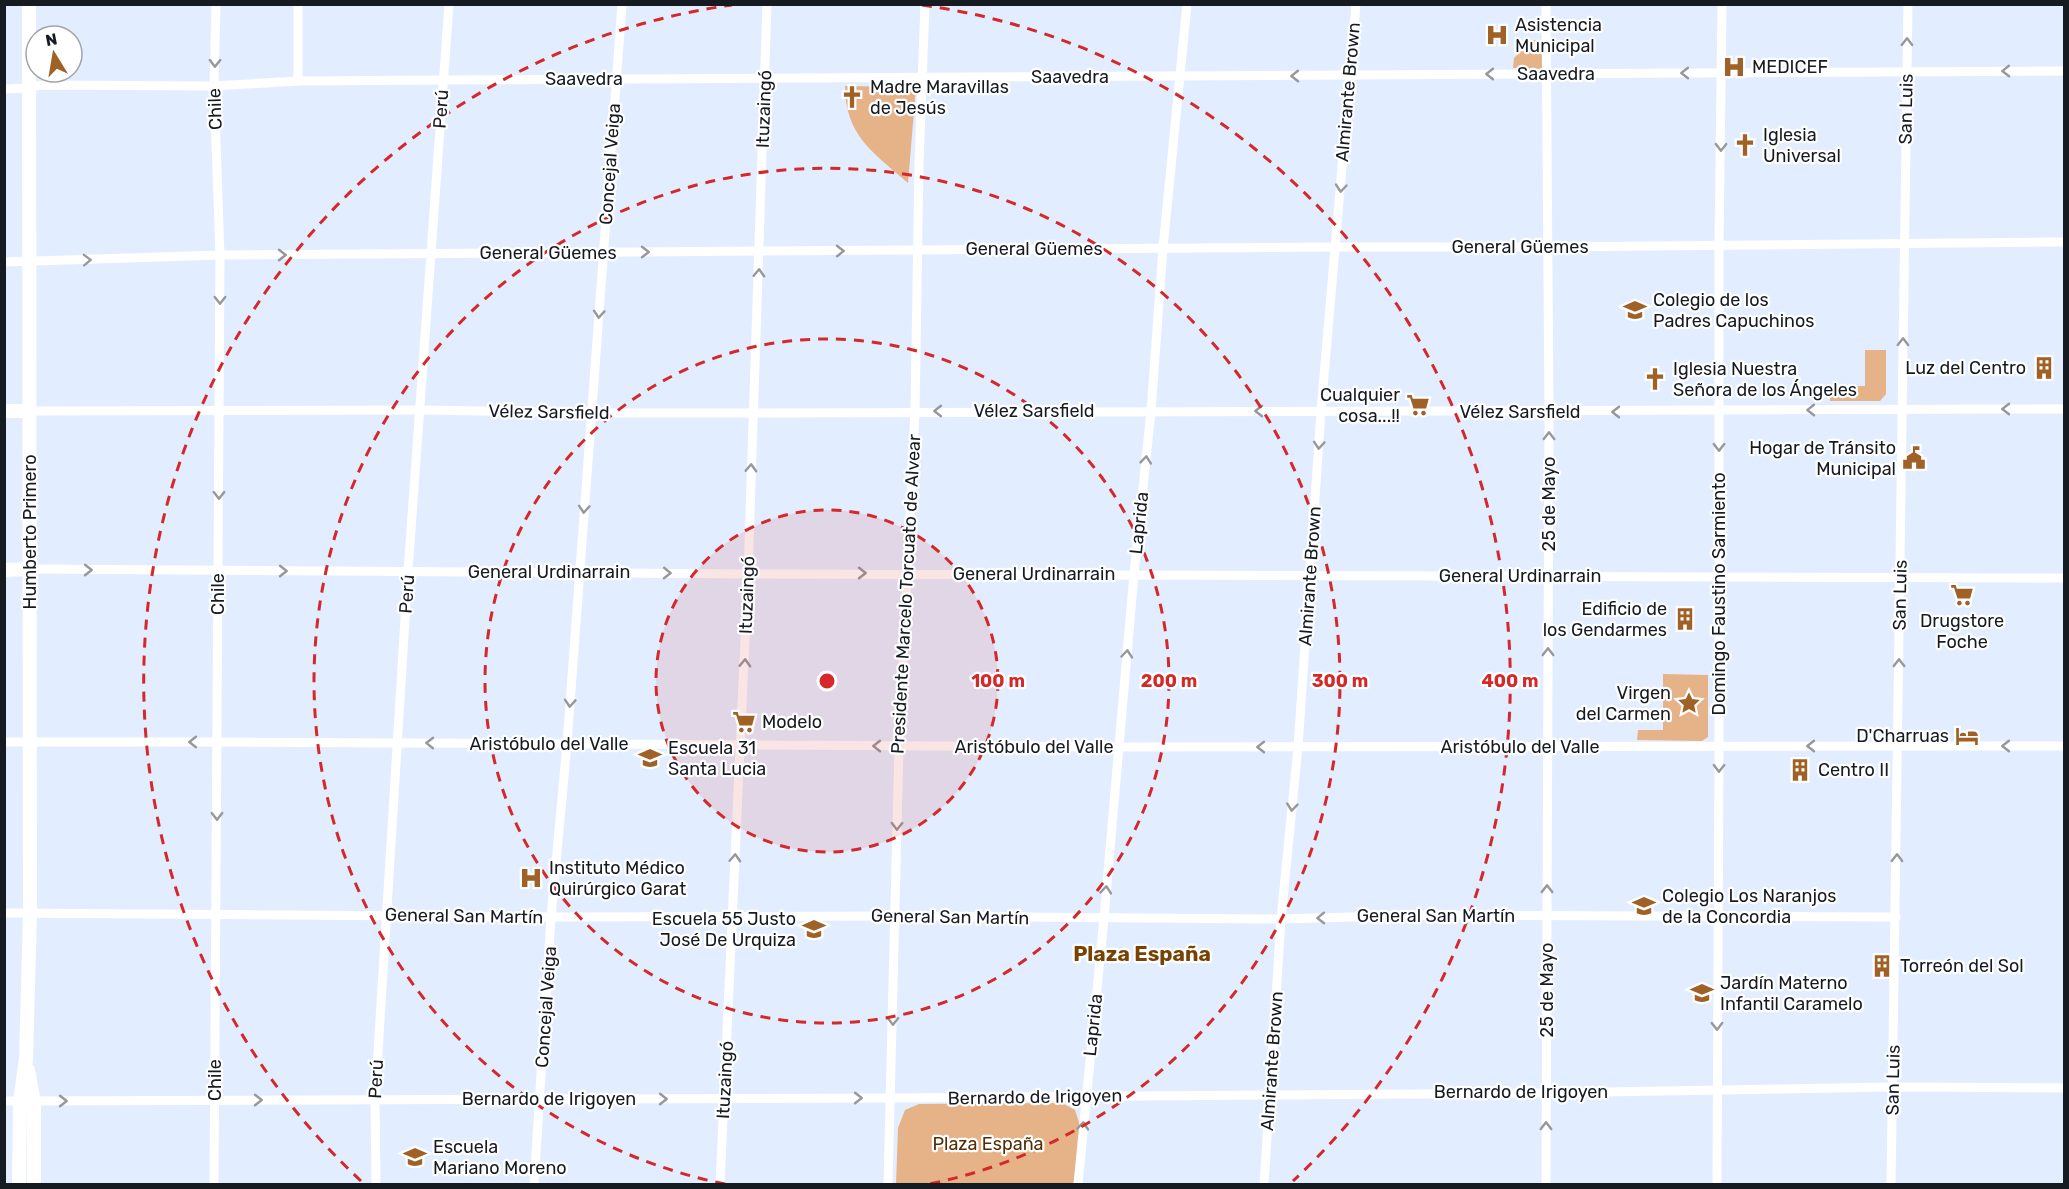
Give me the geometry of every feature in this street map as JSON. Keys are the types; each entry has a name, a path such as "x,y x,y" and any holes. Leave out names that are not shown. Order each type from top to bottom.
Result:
{"street":[{"name":"Humberto Primero","path":"29,4 30,913 26,1059 34,1185"},
{"name":"Chile","path":"214,1185 220,255 214,86 216,4"},
{"path":"298,4 298,81"},
{"name":"Perú","path":"376,1185 375,1100 386,915 449,4"},
{"name":"Concejal Veiga","path":"534,1185 551,917 567,744 622,4"},
{"name":"Ituzaingó","path":"720,1185 748,574 767,4"},
{"name":"Presidente Marcelo Torcuato de Alvear","path":"888,1185 899,746 915,411 917,250 925,4"},
{"name":"Laprida","path":"1078,1185 1151,411 1163,248 1181,77 1186,4"},
{"name":"Almirante Brown","path":"1264,1185 1281,919 1298,747 1321,411 1356,4"},
{"name":"25 de Mayo","path":"1546,4 1549,412 1546,1185"},
{"name":"Domingo Faustino Sarmiento","path":"1717,1185 1719,244 1722,4"},
{"name":"San Luis","path":"1891,1185 1908,4"},
{"name":"Saavedra","path":"4,89 41,85 214,86 298,81 2064,71"},
{"name":"General Güemes","path":"4,262 220,255 2064,242"},
{"name":"Vélez Sarsfield","path":"4,411 421,410 753,413 2064,409"},
{"name":"General Urdinarrain","path":"4,570 2064,578"},
{"name":"Aristóbulo del Valle","path":"4,742 1119,747 2064,746"},
{"name":"General San Martín","path":"4,913 1281,919 1421,915 1896,916"},
{"name":"Bernardo de Irigoyen","path":"4,1101 891,1098 1546,1093 1892,1087 2064,1088"},
{"name":"Humberto Primero","path":"19,1185 27,1102"}],"green space":[{"path":"1532,40 1543,41 1542,69 1513,68 1514,58"},
{"path":"845,86 916,87 908,183 873,152 856,131 846,103"},
{"path":"1865,350 1886,350 1886,394 1880,401 1830,401 1830,386 1865,386"},
{"path":"1663,674 1708,675 1708,737 1702,741 1637,740 1638,730 1663,730"},
{"name":"Plaza España","path":"1062,1103 1075,1110 1080,1125 1074,1184 896,1184 898,1128 905,1110 919,1104"}],"place":[{"name":"Asistencia Municipal","path":"1497,35"},
{"name":"MEDICEF","path":"1734,67"},
{"name":"Madre Maravillas de Jesús","path":"852,97"},
{"name":"Iglesia Universal","path":"1745,145"},
{"name":"Colegio de los Padres Capuchinos","path":"1635,310"},
{"name":"Luz del Centro","path":"2044,368"},
{"name":"Iglesia Nuestra Señora de los Ángeles","path":"1655,379"},
{"name":"Cualquier cosa...!!","path":"1418,405"},
{"name":"Hogar de Tránsito Municipal","path":"1914,458"},
{"name":"Drugstore Foche","path":"1962,595"},
{"name":"Edificio de los Gendarmes","path":"1685,619"},
{"name":"Virgen del Carmen","path":"1689,703"},
{"name":"Modelo","path":"744,722"},
{"name":"D'Charruas","path":"1967,736"},
{"name":"Escuela 31 Santa Lucia","path":"650,758"},
{"name":"Centro II","path":"1800,770"},
{"name":"Instituto Médico Quirúrgico Garat","path":"531,878"},
{"name":"Colegio Los Naranjos de la Concordia","path":"1644,906"},
{"name":"Escuela 55 Justo José De Urquiza","path":"814,929"},
{"name":"Torreón del Sol","path":"1882,966"},
{"name":"Jardín Materno Infantil Caramelo","path":"1702,993"},
{"name":"Escuela Mariano Moreno","path":"415,1157"}],"district":[{"name":"Plaza España","path":"1142,953"}]}
